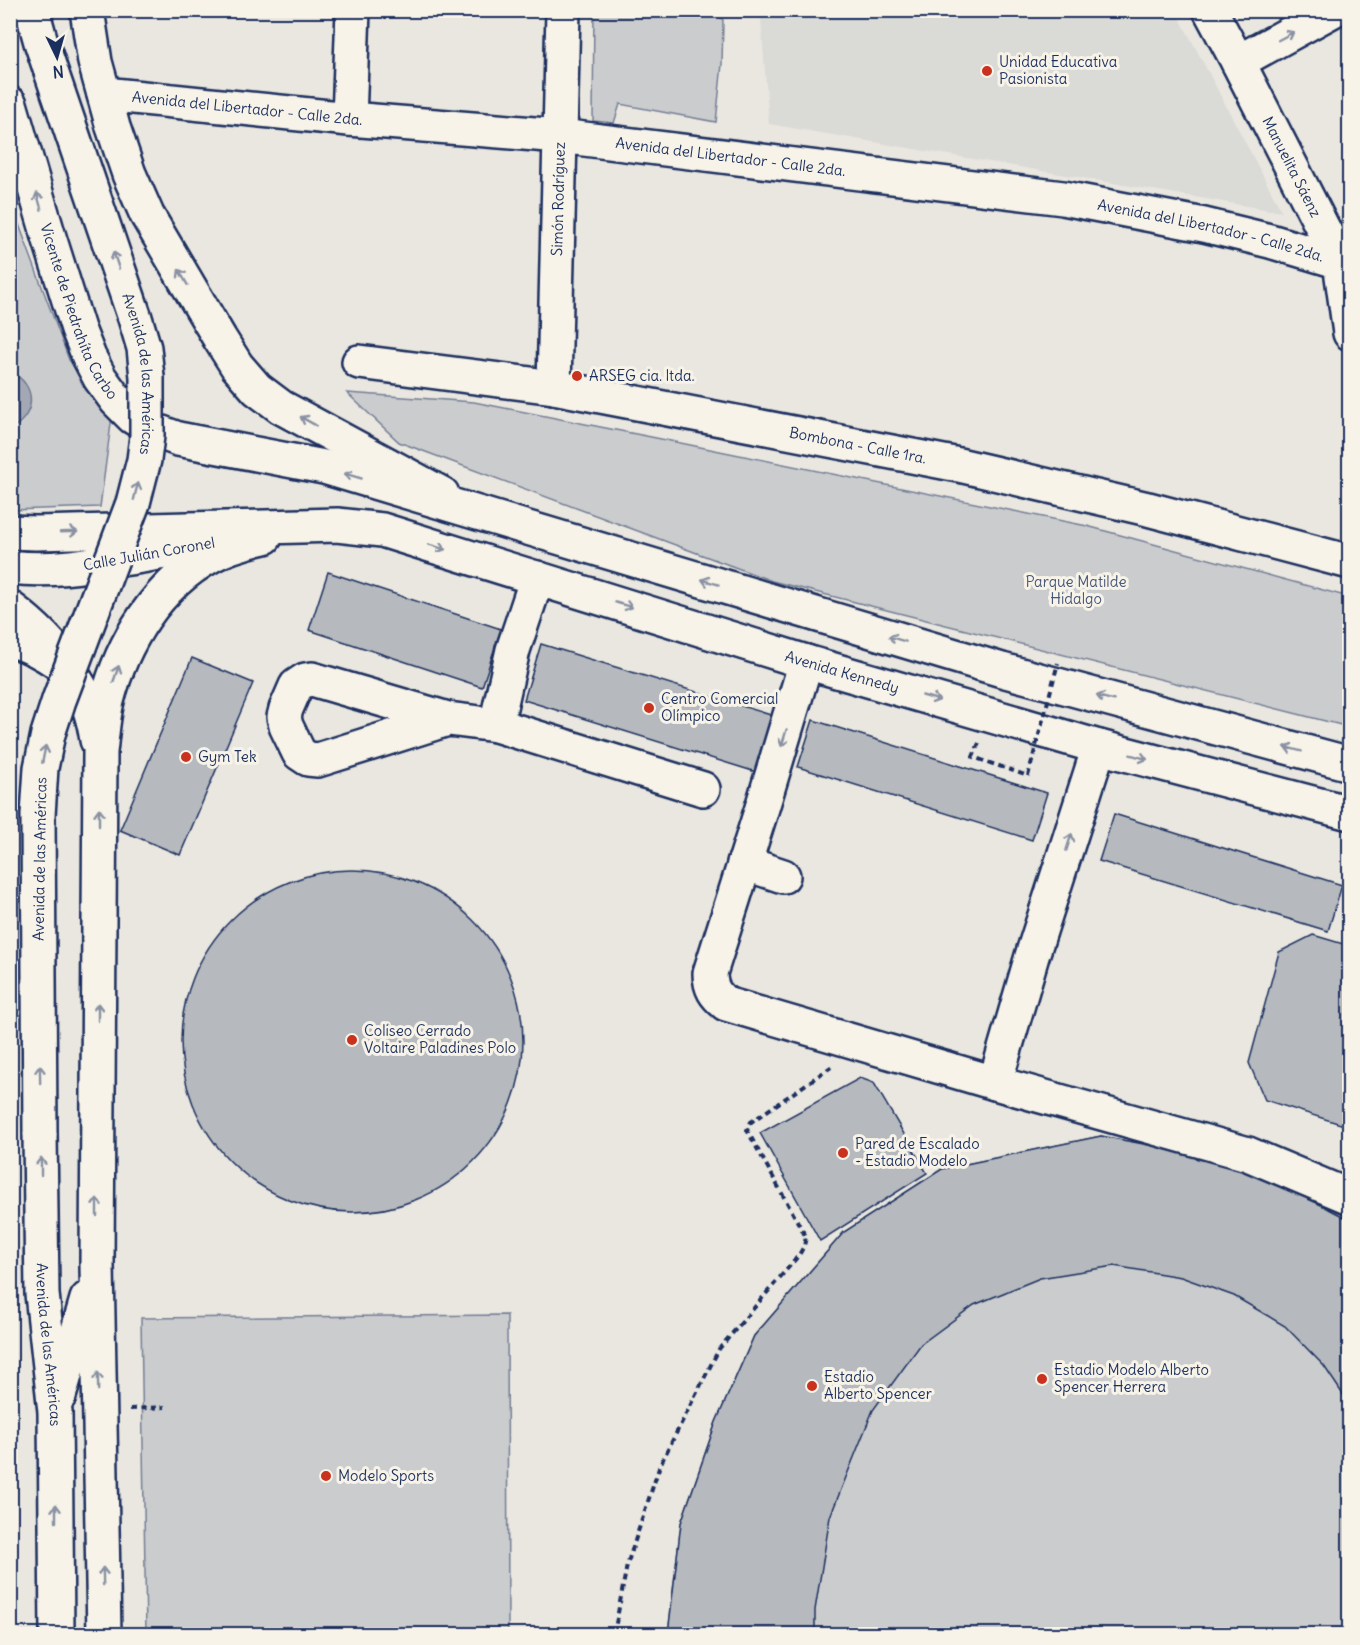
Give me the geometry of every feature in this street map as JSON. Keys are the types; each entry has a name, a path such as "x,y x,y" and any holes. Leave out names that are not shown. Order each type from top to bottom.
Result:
{"main road":[{"name":"Avenida de las Américas","path":"32,10 144,348 148,412 144,460 133,503 59,700 48,734 41,768 38,815 38,888 42,1294 55,1412 57,1635"},
{"path":"87,10 95,62 104,94 129,174 147,215 237,366 257,389 281,407 470,510 1002,670 1350,764"},
{"path":"349,119 353,10"},
{"name":"Simón Rodríguez","path":"554,387 563,10"},
{"name":"Manuelita Sáenz","path":"1210,10 1346,262 1350,333"},
{"path":"1238,62 1333,10"},
{"name":"Avenida del Libertador - Calle 2da.","path":"104,94 349,119 560,136 1063,198 1204,225 1346,262"},
{"name":"Vicente de Piedrahíta Carbo","path":"10,104 78,330 100,378 116,400 133,417 154,430 178,439 324,467 470,510"},
{"name":"Bombona - Calle 1ra.","path":"358,362 554,387 959,465 1148,509 1350,562"},
{"path":"104,1635 97,1265 100,752 107,703 117,668 137,627 172,584 212,555 246,541 287,531 337,525"},
{"path":"10,532 337,525"},
{"name":"Avenida Kennedy","path":"337,525 382,530 806,662 1099,747 1346,813"},
{"name":"Calle Julián Coronel","path":"10,567 52,569 81,566 287,531"},
{"path":"496,725 513,650 537,578"},
{"path":"10,608 33,625 61,657 76,680 87,701 94,722 100,752"},
{"path":"10,640 22,642 40,651 76,680"},
{"path":"806,662 710,973 713,991 726,1004 1248,1154 1350,1197"},
{"path":"448,719 496,725 703,789"},
{"path":"996,1083 1032,956 1099,747"},
{"path":"744,863 783,876"},
{"path":"55,1412 97,1265"}],"path":[{"path":"992,715 973,757 1028,776 1058,663"},
{"path":"614,1635 627,1565 660,1465 719,1349 799,1255 804,1246 806,1237 747,1130 751,1122 864,1045"},
{"path":"460,1629 462,1635"}],"shaded area":[{"name":"Unidad Educativa Pasionista","path":"728,11 1176,11 1282,212 769,124 761,19"},
{"path":"11,372 26,385 30,400 25,416 11,429"}],"green space":[{"path":"594,11 713,11 723,20 722,64 716,122 620,104 614,123 593,121"},
{"path":"10,200 69,360 112,416 100,507 11,510"},
{"name":"Parque Matilde Hidalgo","path":"347,393 474,402 656,438 1087,526 1349,597 1349,727 772,581 399,442"},
{"name":"Estadio Modelo Alberto Spencer Herrera","path":"1101,1136 1239,1162 1349,1220 1349,1634 668,1634 681,1523 716,1422 754,1336 844,1232 942,1169"},
{"name":"Modelo Sports","path":"507,1315 508,1634 146,1634 141,1318"}],"building":[{"path":"328,572 501,629 482,687 309,630"},
{"name":"Centro Comercial Olímpico","path":"541,644 774,716 756,772 524,700"},
{"name":"Gym Tek","path":"192,658 253,683 180,855 120,830"},
{"path":"813,720 1047,793 1032,840 798,767"},
{"path":"1114,814 1342,885 1328,931 1099,861"},
{"name":"Coliseo Cerrado Voltaire Paladines Polo","path":"352,870 385,873 418,883 447,899 473,920 494,946 510,975 520,1008 523,1041 520,1074 510,1107 494,1136 473,1162 447,1183 418,1199 385,1209 352,1212 319,1209 286,1199 257,1183 231,1162 210,1136 194,1107 184,1074 181,1041 184,1008 194,975 210,946 231,920 257,899 286,883 319,873"},
{"path":"1313,935 1350,946 1350,1127 1265,1100 1249,1063 1279,952"},
{"name":"Pared de Escalado - Estadio Modelo","path":"860,1078 874,1083 927,1173 820,1241 760,1133"},
{"name":"Estadio Alberto Spencer","path":"1101,1136 1239,1162 1350,1220 1350,1405 1324,1366 1285,1326 1234,1296 1181,1277 1114,1266 1040,1278 974,1305 921,1344 873,1410 830,1517 815,1610 815,1634 668,1634 681,1523 716,1422 754,1336 844,1232 942,1169"}],"place":[{"name":"Unidad Educativa Pasionista","path":"987,71"},
{"name":"ARSEG cia. ltda.","path":"577,376"},
{"name":"Centro Comercial Olímpico","path":"649,708"},
{"name":"Gym Tek","path":"186,757"},
{"name":"Coliseo Cerrado Voltaire Paladines Polo","path":"352,1040"},
{"name":"Pared de Escalado - Estadio Modelo","path":"843,1153"},
{"name":"Estadio Modelo Alberto Spencer Herrera","path":"1042,1379"},
{"name":"Estadio Alberto Spencer","path":"812,1386"},
{"name":"Modelo Sports","path":"326,1476"}]}
